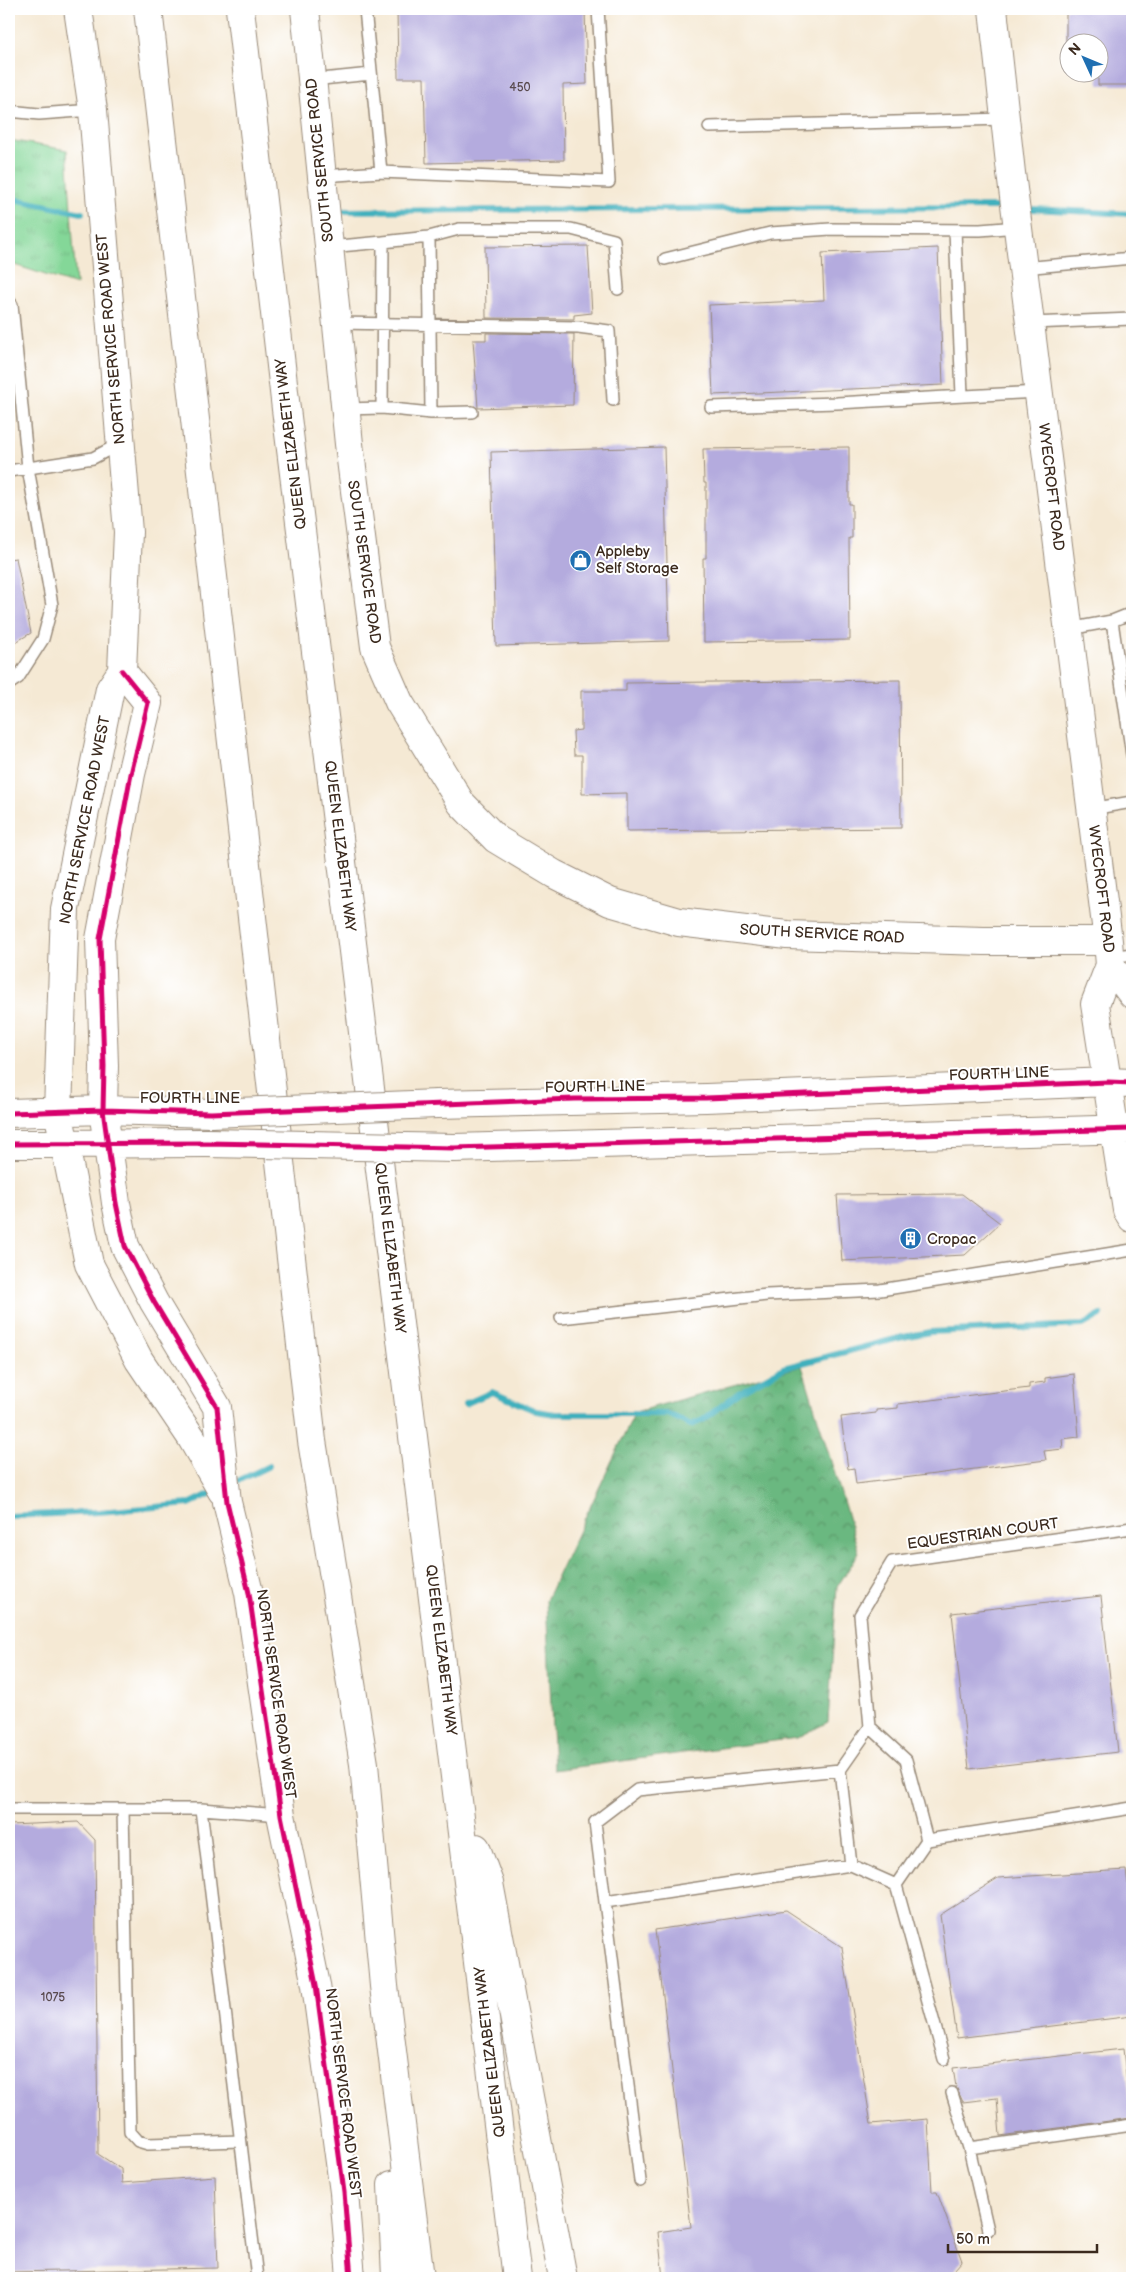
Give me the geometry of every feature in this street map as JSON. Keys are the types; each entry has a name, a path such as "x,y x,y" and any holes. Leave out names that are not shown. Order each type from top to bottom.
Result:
{"main road":[{"name":"NORTH SERVICE ROAD WEST","path":"78,9 93,110 119,444 128,532 122,671 110,689 65,909 58,1110 89,1264 139,1360 191,1437 228,1502"},
{"path":"148,9 309,1421 364,1764 384,1986 420,2278"},
{"name":"QUEEN ELIZABETH WAY","path":"240,9 286,409 460,1802 517,2278"},
{"name":"SOUTH SERVICE ROAD","path":"305,9 345,409 374,647 399,702 429,754 461,803 496,839 554,874 610,902 679,922 787,935 984,942 1115,954"},
{"name":"WYECROFT ROAD","path":"992,9 1091,809 1115,954 1132,994"},
{"name":"NORTH SERVICE ROAD WEST","path":"122,671 148,703 131,774 100,939 104,1066 103,1110 107,1143 125,1246 154,1302 218,1407 228,1502 249,1593 281,1815 316,1984 344,2192 351,2278"},
{"name":"WYECROFT ROAD","path":"1115,954 1095,1004 1120,1083 1128,1210 1132,1218"},
{"name":"FOURTH LINE","path":"9,1113 58,1110 211,1112 437,1104 706,1098 1120,1083"},
{"path":"9,1144 207,1143 454,1148 1124,1129"},
{"path":"460,1802 489,1883 563,2278"},
{"path":"384,1986 396,2278"}],"lane":[{"path":"366,9 380,172"},
{"path":"322,176 380,172 609,182 598,9"},
{"path":"312,80 371,74"},
{"path":"9,111 39,114 93,110"},
{"path":"709,127 1005,119"},
{"path":"665,259 770,233 831,229 980,230 1018,227"},
{"path":"329,247 429,237 459,229 571,229 614,240 618,289"},
{"path":"955,230 962,395"},
{"path":"429,237 431,413"},
{"path":"382,408 383,242"},
{"path":"1023,268 1132,258"},
{"path":"9,301 12,305 28,468 52,605 42,639 18,678 9,684"},
{"path":"1031,324 1132,319"},
{"path":"337,323 578,327 609,331 613,400"},
{"path":"711,407 837,403 1039,392"},
{"path":"345,409 382,408 431,413 472,412"},
{"path":"9,471 93,458 119,444"},
{"path":"1069,628 1112,621 1132,614"},
{"path":"1112,621 1132,755"},
{"path":"1091,809 1132,802"},
{"path":"561,1318 767,1295 880,1290 1132,1250"},
{"name":"EQUESTRIAN COURT","path":"870,1727 860,1615 892,1562 1132,1528"},
{"path":"851,1865 840,1770 870,1727 906,1760 928,1840"},
{"path":"640,2181 595,1822 637,1790 840,1770"},
{"path":"896,1885 928,1840 1132,1808"},
{"path":"9,1809 202,1809 281,1815"},
{"path":"202,1809 257,2278"},
{"path":"123,1810 130,2132 138,2141 148,2144 240,2140"},
{"path":"605,1902 851,1865 896,1885"},
{"path":"896,1885 944,2059"},
{"path":"952,2093 969,2148 988,2230"},
{"path":"969,2148 1132,2125"}],"green space":[{"path":"9,140 67,150 76,285 9,263"},
{"path":"802,1366 859,1553 837,1587 828,1722 797,1738 554,1770 546,1600 635,1412"}],"building":[{"path":"397,9 585,9 587,84 563,85 564,160 426,163 424,78 398,78"},
{"path":"1066,9 1132,9 1132,85 1098,85 1098,82 1108,82 1108,32 1066,32"},
{"path":"588,246 592,313 574,315 574,319 486,318 485,247"},
{"path":"938,248 943,385 713,395 709,305 824,300 822,253"},
{"path":"486,333 574,334 573,405 478,408 473,340 486,340"},
{"path":"664,447 669,641 496,646 491,452"},
{"path":"849,447 849,504 852,504 852,538 849,538 850,640 704,642 703,558 706,558 706,483 704,483 703,449"},
{"path":"16,558 31,633 9,646 9,559"},
{"path":"900,680 901,828 627,831 627,793 582,794 582,755 574,755 573,731 581,730 581,691 626,691 626,683"},
{"name":"Cropac","path":"962,1194 1000,1223 965,1255 842,1261 837,1195"},
{"path":"1074,1374 1079,1437 1062,1439 1063,1449 1044,1451 1046,1460 856,1484 854,1468 848,1469 841,1417 876,1413 876,1410 898,1408 898,1404 1029,1388 1029,1384 1045,1382 1045,1378"},
{"path":"1101,1596 1118,1752 969,1769 952,1613"},
{"path":"78,1822 95,1840 98,2154 121,2169 122,2183 215,2176 218,2268 9,2272 9,1825"},
{"path":"1126,1870 1132,1912 1132,2016 957,2038 940,1915 998,1878"},
{"path":"786,1910 842,1947 871,2124 928,2119 932,2192 937,2192 962,2261 947,2278 663,2278 658,2232 691,2227 655,1930"},
{"path":"1123,2049 1131,2118 1000,2136 997,2098 963,2102 956,2087 953,2068"}],"waterway":[{"path":"9,198 82,213"},
{"path":"332,211 997,207"},
{"path":"1033,209 1132,214"},
{"path":"465,1404 492,1392 536,1411 555,1414 668,1414 691,1425 703,1420 740,1392 783,1368 903,1337 930,1332 1083,1325 1101,1315"},
{"path":"240,1480 269,1466"},
{"path":"9,1516 99,1512 189,1504 214,1492"}],"cycle path":[{"path":"122,671 148,703 131,774 100,939 104,1066 103,1110 116,1203 125,1246 154,1302 217,1407 227,1502 249,1593 281,1815 316,1985 344,2192 351,2278"},
{"path":"9,1113 103,1110 211,1113 574,1099 706,1098 1108,1082 1132,1083"},
{"path":"9,1144 207,1143 454,1148 1132,1129"}],"place":[{"name":"Appleby Self Storage","path":"580,560"},
{"name":"Cropac","path":"911,1239"}]}
